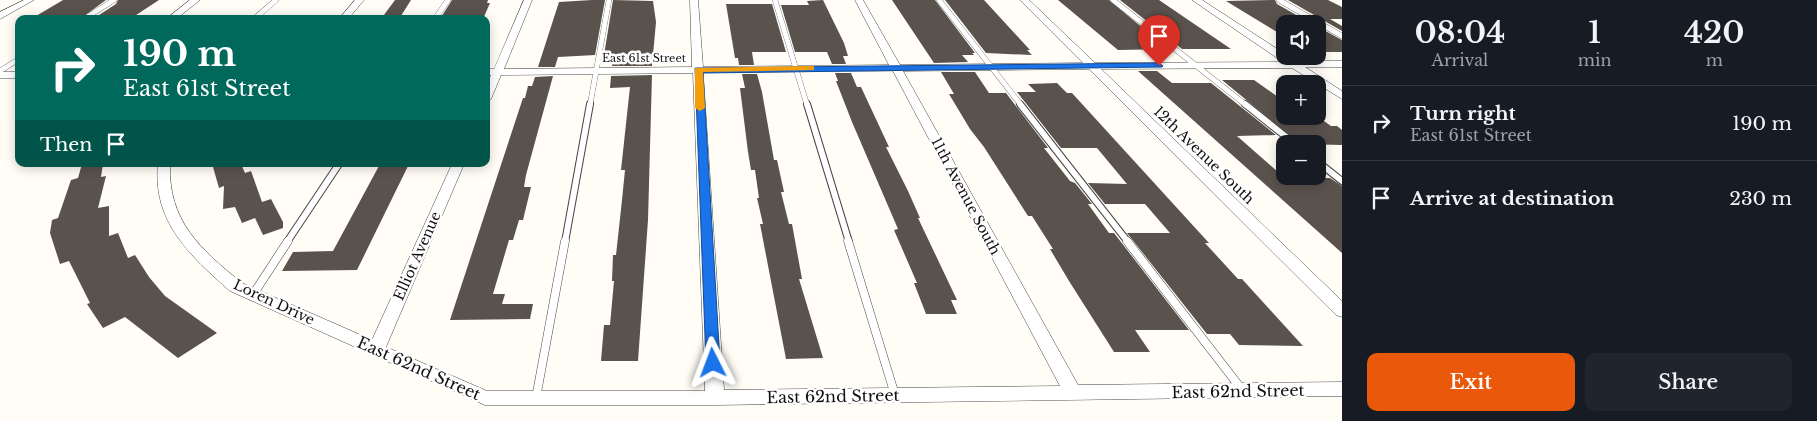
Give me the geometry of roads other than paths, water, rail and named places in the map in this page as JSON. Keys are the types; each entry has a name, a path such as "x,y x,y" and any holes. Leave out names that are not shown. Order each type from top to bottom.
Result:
{"street":[{"path":"0,16 30,0"},
{"path":"175,15 196,0"},
{"path":"347,15 360,0"},
{"path":"490,90 528,0"},
{"path":"694,0 715,398"},
{"name":"11th Avenue South","path":"859,0 1072,392"},
{"name":"12th Avenue South","path":"1024,0 1342,311"},
{"path":"1196,0 1276,53"},
{"name":"East 61st Street","path":"490,72 1276,64"},
{"name":"East 61st Street","path":"1326,64 1342,64"},
{"path":"1295,65 1342,96"},
{"path":"0,75 15,75"},
{"name":"Loren Drive","path":"164,167 166,201 179,231 202,260 236,287 337,332"},
{"name":"Elliot Avenue","path":"377,348 457,167"},
{"name":"East 62nd Street","path":"337,332 377,348 485,398 715,398 1072,392 1244,392 1342,389"}],"lane":[{"path":"90,15 114,0"},
{"path":"259,15 276,0"},
{"path":"438,15 448,0"},
{"path":"536,398 609,0"},
{"path":"775,0 895,395"},
{"path":"939,0 1244,392"},
{"path":"1113,0 1283,135"},
{"path":"1280,0 1342,36"},
{"path":"0,71 15,62"},
{"path":"254,294 337,167"},
{"path":"1326,168 1342,181"}]}
